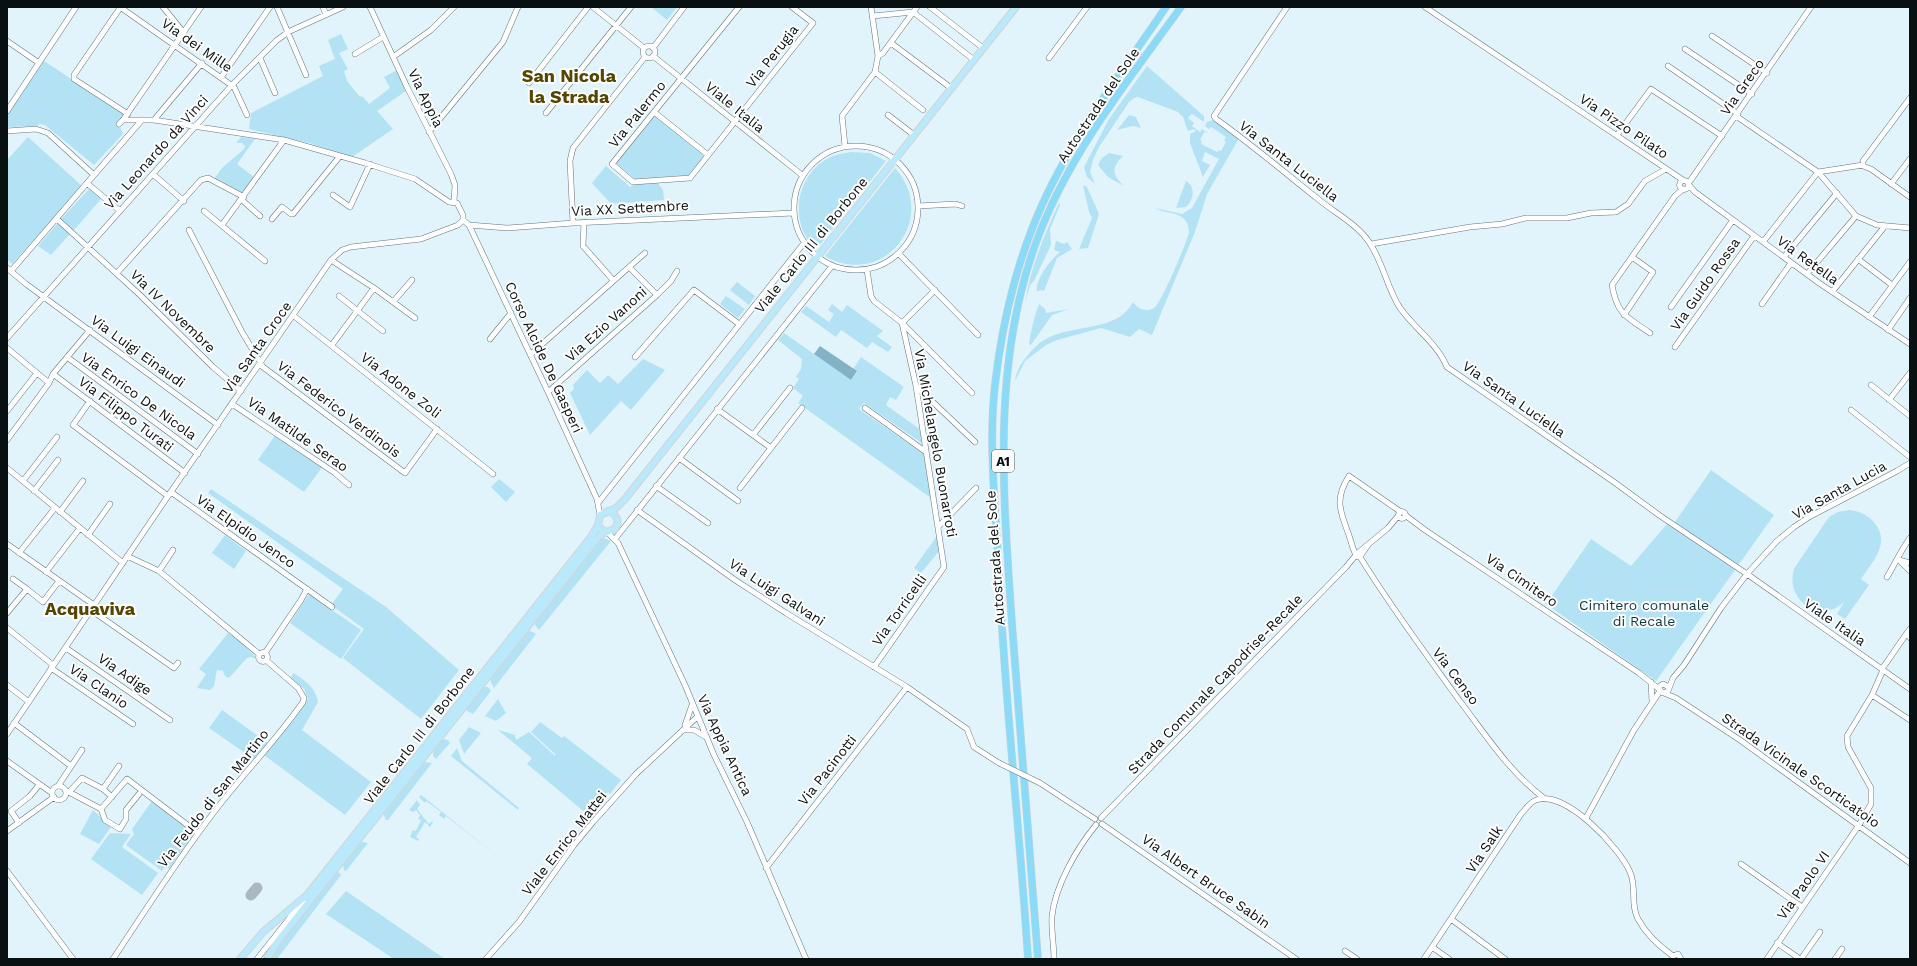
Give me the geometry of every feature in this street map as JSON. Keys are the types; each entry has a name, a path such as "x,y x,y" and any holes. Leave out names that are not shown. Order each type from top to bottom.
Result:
{"highway":[{"name":"Autostrada del Sole","path":"1028,959 1001,616 993,464 995,386 1006,317 1017,274 1032,229 1051,185 1077,138 1166,7"},
{"name":"Autostrada del Sole","path":"1038,959 1021,752 1003,487 1005,385 1015,318 1026,276 1041,229 1059,189 1086,141 1180,7"}],"main road":[{"name":"Viale Carlo III di Borbone","path":"307,895 592,537 598,525 600,515 616,508 625,499 1016,7"},
{"name":"Viale Carlo III di Borbone","path":"278,941 596,540 607,532 613,531 617,526 617,518 625,499"},
{"path":"608,512 617,518"},
{"path":"598,525 601,529 607,532"},
{"path":"240,959 263,932 307,895"},
{"path":"267,959 278,941"}],"street":[{"path":"7,111 76,7"},
{"path":"120,7 74,75 74,78 128,114"},
{"name":"Via dei Mille","path":"120,7 222,76 236,90 247,115"},
{"path":"163,7 184,33"},
{"path":"201,7 121,122 154,120 284,140 370,164 415,180 459,205 463,215 463,220 469,225"},
{"path":"222,76 270,7"},
{"path":"277,7 306,75"},
{"path":"323,7 326,15"},
{"name":"Via Leonardo da Vinci","path":"7,338 88,246 154,175 232,85 288,32 343,7"},
{"name":"Via Appia","path":"370,7 392,57 451,174 455,185 452,202"},
{"path":"392,57 431,30 454,7"},
{"path":"429,132 503,42 518,7"},
{"path":"529,83 588,7"},
{"path":"593,7 644,48"},
{"path":"546,113 631,7"},
{"path":"653,48 684,7"},
{"name":"Via Palermo","path":"690,178 633,182 612,164 739,7"},
{"name":"Via Perugia","path":"690,178 813,23 792,7"},
{"path":"845,146 842,116 875,72 878,56 871,7"},
{"path":"878,56 883,53 918,7"},
{"path":"930,7 983,48"},
{"path":"1049,58 1087,7"},
{"name":"Via Santa Luciella","path":"1287,7 1214,116 1361,232 1370,244 1399,307 1434,346 1447,367 1614,482 1659,515 1747,574"},
{"name":"Via Pizzo Pilato","path":"1370,244 1470,227 1502,224 1526,218 1567,218 1591,213 1616,212 1628,204 1645,181 1666,169 1425,7"},
{"name":"Via Greco","path":"1624,314 1615,301 1612,285 1675,196 1722,136 1811,7"},
{"path":"873,16 913,12 974,60"},
{"path":"1712,36 1766,73"},
{"path":"355,54 383,37"},
{"path":"7,41 39,63"},
{"path":"891,43 951,88"},
{"path":"644,48 649,46 653,48"},
{"path":"644,48 642,53 645,57"},
{"path":"645,57 649,58 653,56 655,53 653,48"},
{"path":"1685,49 1752,94"},
{"name":"Viale Italia","path":"653,56 802,175"},
{"path":"573,223 570,161 573,148 645,57"},
{"path":"260,58 276,93"},
{"path":"154,120 202,63"},
{"path":"1668,66 1818,172 1856,216 1867,222 1885,226 1910,228"},
{"path":"875,72 923,110"},
{"path":"1617,135 1651,89 1722,136"},
{"path":"1864,163 1867,156 1910,98"},
{"path":"654,112 708,155"},
{"path":"888,115 914,135"},
{"path":"9,270 58,219 142,120"},
{"path":"7,131 41,130 48,133 94,175"},
{"path":"222,225 243,199 284,140"},
{"path":"845,146 871,148 895,159 909,176 914,185 918,206 914,232 899,254 884,264 867,270 849,270 832,266 817,257 804,243 798,233 793,213 794,198 802,175 809,166 821,156 845,146"},
{"path":"272,219 282,207 291,214 294,214 340,156"},
{"path":"1891,184 1910,159"},
{"path":"1763,242 1818,172 1864,163"},
{"path":"1864,163 1910,198"},
{"path":"333,195 350,207 370,164"},
{"name":"Via Retella","path":"1666,169 1791,263 1910,344"},
{"path":"154,175 184,200"},
{"path":"117,273 204,178 208,178 243,199 260,216"},
{"path":"88,184 120,211"},
{"path":"1784,257 1837,193"},
{"path":"918,206 956,204 962,206"},
{"path":"204,211 265,261"},
{"name":"Via XX Settembre","path":"469,225 507,228 584,222 793,213"},
{"path":"1807,274 1856,216"},
{"name":"Via IV Novembre","path":"58,219 117,273 213,367 241,391"},
{"name":"Via Santa Croce","path":"7,734 169,494 294,316 331,260 342,250 351,247 421,239 458,225 463,220"},
{"path":"1671,307 1733,220"},
{"path":"584,222 582,246 613,280"},
{"name":"Corso Alcide De Gasperi","path":"469,225 531,354 598,501 608,512"},
{"path":"1832,292 1885,226"},
{"name":"Via Federico Verdinois","path":"189,230 242,332 263,367 404,473 437,429"},
{"name":"Via Guido Rossa","path":"1675,347 1754,236"},
{"path":"598,501 804,243"},
{"path":"531,354 645,253"},
{"path":"899,254 978,335"},
{"path":"1632,257 1653,272 1624,314 1650,333"},
{"path":"1858,259 1892,286"},
{"path":"331,260 374,288 415,318"},
{"path":"1869,317 1910,262"},
{"path":"1762,304 1791,263"},
{"path":"617,540 637,510 832,266"},
{"path":"629,267 657,295"},
{"name":"Via Luigi Einaudi","path":"9,270 218,425"},
{"path":"867,270 871,296 874,301 902,323 972,393"},
{"name":"Via Ezio Vanoni","path":"548,392 657,295 671,281 677,271"},
{"path":"393,302 412,280"},
{"path":"332,345 374,288"},
{"path":"634,357 694,290 739,324"},
{"path":"902,323 935,290"},
{"path":"339,296 383,331"},
{"path":"1888,330 1910,298"},
{"path":"490,339 511,313"},
{"name":"Via Adone Zoli","path":"294,316 493,474"},
{"name":"Via Michelangelo Buonarroti","path":"902,323 916,386 944,567"},
{"path":"7,440 50,383 53,374 90,330"},
{"path":"7,348 50,383"},
{"name":"Via Enrico De Nicola","path":"67,357 198,454"},
{"path":"7,411 36,373"},
{"path":"1889,400 1910,373"},
{"name":"Via Filippo Turati","path":"53,374 185,473"},
{"path":"1871,385 1910,416"},
{"path":"916,386 975,442"},
{"path":"753,435 790,388"},
{"name":"Via Elpidio Jenco","path":"90,401 73,425 245,547 254,550 332,607"},
{"name":"Via Matilde Serao","path":"232,404 334,473 349,485"},
{"path":"740,488 802,408"},
{"path":"865,408 926,452"},
{"path":"717,409 771,448"},
{"path":"1852,410 1910,458"},
{"path":"23,481 57,437"},
{"path":"679,458 738,501"},
{"path":"34,491 58,460"},
{"name":"Via Santa Lucia","path":"1673,678 1684,665 1721,608 1747,574 1777,541 1809,517 1897,472 1910,463"},
{"path":"7,468 122,563"},
{"name":"Via Cimitero","path":"1351,541 1341,514 1339,498 1343,485 1349,476 1388,504 1401,516 1419,525 1565,622 1651,682 1661,692"},
{"path":"19,553 83,481"},
{"path":"656,486 708,523"},
{"path":"938,527 976,488"},
{"name":"Corso Alcide De Gasperi","path":"598,501 600,515"},
{"path":"88,535 110,504"},
{"name":"Via Luigi Galvani","path":"637,510 741,584 907,687 967,729 974,747 1000,763 1040,783 1095,818"},
{"path":"1358,555 1401,516"},
{"name":"Via Appia Antica","path":"617,526 617,540 706,738 741,809 806,959"},
{"path":"46,572 80,528"},
{"name":"Via Appia Antica","path":"607,532 617,540"},
{"path":"1887,577 1898,559 1901,550 1910,538"},
{"name":"Via Censo","path":"1351,541 1358,555 1416,642 1491,744 1509,767 1545,799"},
{"path":"7,544 59,581 174,668 178,664"},
{"path":"159,571 174,550"},
{"name":"Strada Comunale Capodrise-Recale","path":"1102,821 1358,555"},
{"path":"127,556 159,571 262,654 267,657 266,660 260,661 258,658 262,654 302,600 307,589"},
{"path":"1898,559 1910,563"},
{"path":"1898,559 1910,571"},
{"name":"Via Torricelli","path":"874,667 944,567"},
{"name":"Viale Italia","path":"1747,574 1910,689"},
{"path":"13,579 43,602 59,581"},
{"path":"7,613 27,589"},
{"name":"Via Paolo VI","path":"1766,959 1859,825 1870,804 1871,788 1848,747 1847,736 1872,695 1882,670 1909,634 1910,623"},
{"name":"Via Clanio","path":"7,628 52,667 133,724"},
{"name":"Via Adige","path":"66,648 170,720"},
{"name":"Via Feudo di San Martino","path":"113,959 166,877 212,814 273,742 303,702 304,698 298,688 266,660"},
{"path":"1586,818 1634,730 1661,692 1669,688 1673,678"},
{"path":"1661,692 1663,684 1673,678"},
{"path":"1651,682 1652,703"},
{"name":"Via Cimitero","path":"1651,682 1663,684"},
{"name":"Strada Vicinale Scorticatoio","path":"1663,684 1669,688 1676,698"},
{"path":"7,685 29,702"},
{"name":"Via Pacinotti","path":"766,868 907,687"},
{"name":"Strada Vicinale Scorticatoio","path":"1661,692 1676,698 1740,740 1910,863"},
{"path":"1872,695 1910,720"},
{"name":"Viale Enrico Mattei","path":"683,730 688,721 692,704"},
{"name":"Viale Enrico Mattei","path":"486,959 519,922 574,845 593,822 636,774 697,717"},
{"path":"14,723 71,766"},
{"path":"683,730 694,730 706,738"},
{"path":"53,795 53,789 58,786 82,750"},
{"path":"7,761 53,795 62,799 67,791 82,778 103,788 112,797"},
{"path":"103,788 119,766"},
{"path":"101,809 127,779 198,833"},
{"path":"19,823 9,810 30,796 39,785"},
{"path":"58,786 101,809 105,820 120,829 126,819 126,810 139,794"},
{"path":"7,831 53,795"},
{"name":"Via Salk","path":"1424,959 1521,814 1530,803 1537,799 1545,799"},
{"path":"1545,799 1561,803 1586,818 1610,842 1627,866 1633,879 1633,906 1640,923 1657,943 1673,958 1678,954 1681,959"},
{"path":"1054,959 1052,915 1059,891 1073,858 1085,838 1096,825 1102,821 1099,817 1095,818 1094,823 1096,825"},
{"name":"Via Albert Bruce Sabin","path":"1102,821 1296,959"},
{"path":"1741,864 1802,907"},
{"path":"7,871 73,959"},
{"name":"Viale Carlo III di Borbone","path":"257,959 307,895"},
{"path":"1452,919 1505,959"},
{"path":"1777,943 1800,959 1820,932"},
{"name":"Viale Carlo III di Borbone","path":"263,959 278,941"},
{"path":"1432,947 1449,959"},
{"path":"1835,959 1842,949"},
{"path":"1345,951 1357,959"}],"green space":[{"path":"651,7 677,7 667,20"},
{"path":"341,34 348,49 339,53 348,69 344,71 347,81 360,97 362,96 369,104 390,88 384,77 397,70 406,91 377,111 393,129 352,157 309,143 249,129 251,113 323,76 319,66 335,59 328,40"},
{"path":"44,61 125,114 119,124 123,134 94,165 45,125 39,124 37,126 7,127 7,115"},
{"path":"1147,66 1204,116 1204,122 1192,114 1188,118 1194,123 1192,126 1200,132 1202,129 1208,133 1204,132 1200,140 1202,141 1201,144 1217,152 1219,150 1221,151 1226,142 1224,140 1226,137 1211,127 1209,129 1205,126 1207,122 1213,120 1238,137 1238,140 1207,194 1195,232 1152,335 1139,329 1130,337 1101,328 1057,340 1046,345 1025,361 1015,381 1018,371 1025,359 1036,346 1045,340 1059,334 1106,323 1126,312 1133,302 1145,310 1154,308 1168,285 1179,259 1189,232 1187,223 1181,216 1155,208 1182,214 1192,208 1219,159 1205,152 1202,161 1210,165 1203,177 1190,143 1190,134 1196,131 1194,129 1188,131 1183,117 1178,112 1138,97 1134,98 1129,102 1099,147 1093,160 1090,172 1095,184 1087,177 1084,167 1109,119"},
{"path":"1129,115 1136,117 1141,128 1133,126 1117,130"},
{"path":"655,116 703,155 689,175 635,179 616,163"},
{"path":"28,137 82,186 12,264 7,259 7,160"},
{"path":"241,137 255,139 237,164 254,177 243,193 214,179 222,168 244,149 245,146 242,143 236,143"},
{"path":"851,152 870,153 886,161 816,250 808,241 801,224 799,200 802,189 814,169 823,162 835,155"},
{"path":"1109,153 1123,156 1116,164 1114,171 1117,178 1124,186 1108,177 1098,165 1102,158"},
{"path":"606,166 630,187 634,184 658,183 663,190 664,200 611,204 592,183"},
{"path":"895,168 907,188 911,208 908,227 899,244 885,256 867,264 847,264 825,256"},
{"path":"1186,181 1193,190 1191,201 1186,207 1176,208"},
{"path":"1083,185 1087,187 1099,214 1088,248 1079,249 1092,218 1089,212"},
{"path":"90,188 102,198 74,230 61,219"},
{"path":"1059,203 1060,205 1050,229 1051,245 1034,281 1030,285 1025,303 1030,278 1038,252"},
{"path":"58,223 70,234 51,255 38,246"},
{"path":"1056,241 1064,244 1067,242 1072,249 1057,258 1044,291 1040,290 1037,292 1038,282 1044,270 1060,252 1054,250"},
{"path":"737,282 755,296 749,305 730,290"},
{"path":"726,296 745,309 738,318 720,304"},
{"path":"832,304 842,312 847,305 883,331 877,336 892,347 888,352 872,342 867,348 841,330 836,337 801,312 806,306 829,322 834,314 828,310"},
{"path":"1039,304 1045,309 1046,313 1069,309 1052,315 1031,345 1029,344 1034,319"},
{"path":"784,333 851,380 857,372 853,369 861,357 904,387 896,400 890,397 886,405 921,430 923,444 864,403 859,409 925,455 931,498 798,403 803,396 793,388 799,379 796,377 801,369 802,359 778,340"},
{"path":"643,359 665,370 631,410 621,401 590,435 570,393 574,389 573,385 587,370 600,383 608,375 618,384"},
{"path":"276,434 323,466 304,492 258,460"},
{"name":"Cimitero comunale di Recale","path":"1711,470 1774,515 1656,681 1546,604 1591,539 1631,566 1667,524 1675,522"},
{"path":"499,479 515,492 506,502 491,487"},
{"path":"211,489 386,607 459,670 421,719 343,658 364,629 331,605 343,589 208,493"},
{"path":"1849,510 1862,513 1873,521 1881,536 1881,544 1875,558 1861,579 1869,585 1845,619 1837,614 1844,602 1834,609 1821,611 1805,605 1795,592 1793,575 1795,567 1829,517 1838,512"},
{"path":"225,535 246,551 234,569 212,553"},
{"path":"937,536 940,550 921,573 914,568"},
{"path":"604,538 611,541 539,630 535,625 536,620 600,540"},
{"path":"309,594 361,630 341,659 290,623"},
{"path":"531,631 536,634 494,688 490,678 526,632"},
{"path":"228,633 243,644 257,659 251,657 247,658 229,678 225,676 223,671 217,670 214,686 210,690 197,688 206,674 199,669"},
{"path":"294,673 312,688 318,702 302,730 371,782 345,815 264,755 308,699 304,689 290,678"},
{"path":"484,687 488,687 491,691 473,714 467,711 466,708"},
{"path":"498,699 506,713 496,721 485,716"},
{"path":"222,710 269,744 255,760 209,728"},
{"path":"540,722 562,738 564,736 621,780 610,794 608,792 587,814 527,764 532,758 498,730 515,735 516,740 529,732 555,756 555,754 531,732"},
{"path":"469,727 481,733 464,754 459,740"},
{"path":"444,739 448,740 450,743 436,759 433,756 434,751 437,744"},
{"path":"457,748 462,761 519,808 518,810 451,756"},
{"path":"424,762 432,763 388,820 386,820 383,813"},
{"path":"421,795 502,860 446,816 444,819 439,815 441,812 426,801 425,803 419,797"},
{"path":"417,800 420,805 417,809 429,824 432,821 433,822 430,827 425,822 416,837 419,839 418,841 410,837 413,830 416,831 421,820 418,819 420,815 416,810 413,812 409,810"},
{"path":"152,801 193,832 193,835 169,869 165,867 162,871 126,845 134,834 132,829"},
{"path":"93,810 111,827 99,844 80,834"},
{"path":"110,833 131,834 122,847 158,873 142,895 91,859"},
{"path":"359,843 368,843 346,871 344,870 343,865"},
{"path":"339,872 341,875 277,959 270,959 277,946 333,875"},
{"path":"346,891 445,959 394,959 326,914"}],"shaded area":[{"path":"820,346 857,371 851,380 814,354"}],"taxiway":[{"path":"251,895 257,888"}],"district":[{"name":"San Nicola la Strada","path":"569,85"},
{"name":"Acquaviva","path":"90,608"}]}
